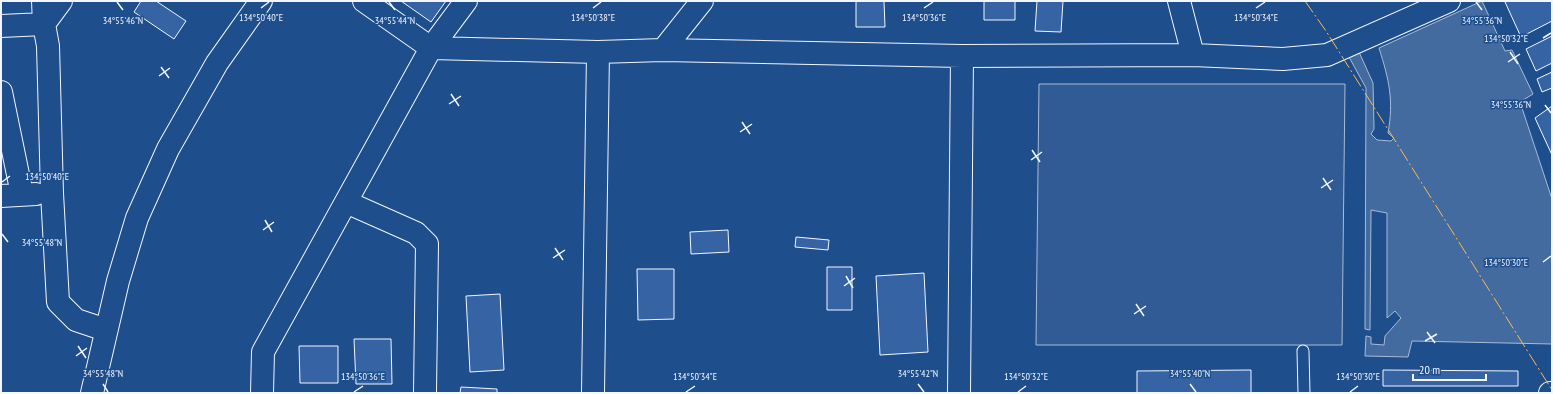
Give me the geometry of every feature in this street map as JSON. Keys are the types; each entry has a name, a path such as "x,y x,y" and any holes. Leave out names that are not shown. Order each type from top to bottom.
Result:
{"street":[{"path":"43,1 44,24 48,46 52,193 58,302 76,320 106,330"},
{"path":"44,24 61,1"},
{"path":"92,393 106,330 137,218 168,149 217,63 261,1"},
{"path":"364,1 431,48 598,52 664,50 962,56 1192,55 1283,59 1327,56 1410,8 1449,1"},
{"path":"262,393 263,352 431,48 466,1"},
{"path":"664,50 702,1"},
{"path":"1179,1 1192,55"},
{"path":"1,26 44,24"},
{"path":"593,393 598,52"},
{"path":"959,393 962,56"},
{"path":"1,92 12,195 52,193"},
{"path":"346,202 416,233 427,244 425,393"}],"lane":[{"path":"1303,351 1304,393"}],"shaded area":[{"path":"1482,1 1505,51 1512,50 1533,94 1520,102 1552,199 1552,344 1412,341 1408,357 1365,356 1366,336 1371,337 1371,344 1384,345 1385,336 1401,318 1395,311 1387,318 1387,213 1371,210 1370,330 1365,329 1366,88 1349,57 1359,52 1373,83 1374,129 1371,134 1377,140 1391,141 1394,138 1388,133 1391,110 1390,90 1379,48"},
{"path":"1039,84 1345,84 1342,345 1036,345"}],"building":[{"path":"141,1 156,1 186,21 174,39 134,12"},
{"path":"401,1 446,1 431,22"},
{"path":"856,1 884,1 885,27 856,27"},
{"path":"984,1 1015,1 1015,20 984,20"},
{"path":"1037,1 1063,1 1061,32 1035,31"},
{"path":"1552,1 1552,21 1521,37 1505,2"},
{"path":"1552,36 1552,63 1536,71 1526,49"},
{"path":"1552,72 1552,88 1542,92 1537,79"},
{"path":"1552,106 1552,155 1535,118"},
{"path":"728,230 729,252 691,254 690,232"},
{"path":"796,237 829,240 828,250 795,247"},
{"path":"827,267 852,267 852,310 827,310"},
{"path":"637,269 674,269 674,319 638,320"},
{"path":"924,273 928,352 880,355 876,276"},
{"path":"500,294 504,370 470,372 466,296"},
{"path":"354,339 391,339 392,384 356,384"},
{"path":"299,346 338,346 338,383 300,383"},
{"path":"1251,370 1251,393 1137,393 1137,371"},
{"path":"1383,370 1518,371 1518,386 1383,386"},
{"path":"461,387 497,389 497,393 460,393"}],"power":[{"path":"1305,1 1326,31 1552,390"}]}
